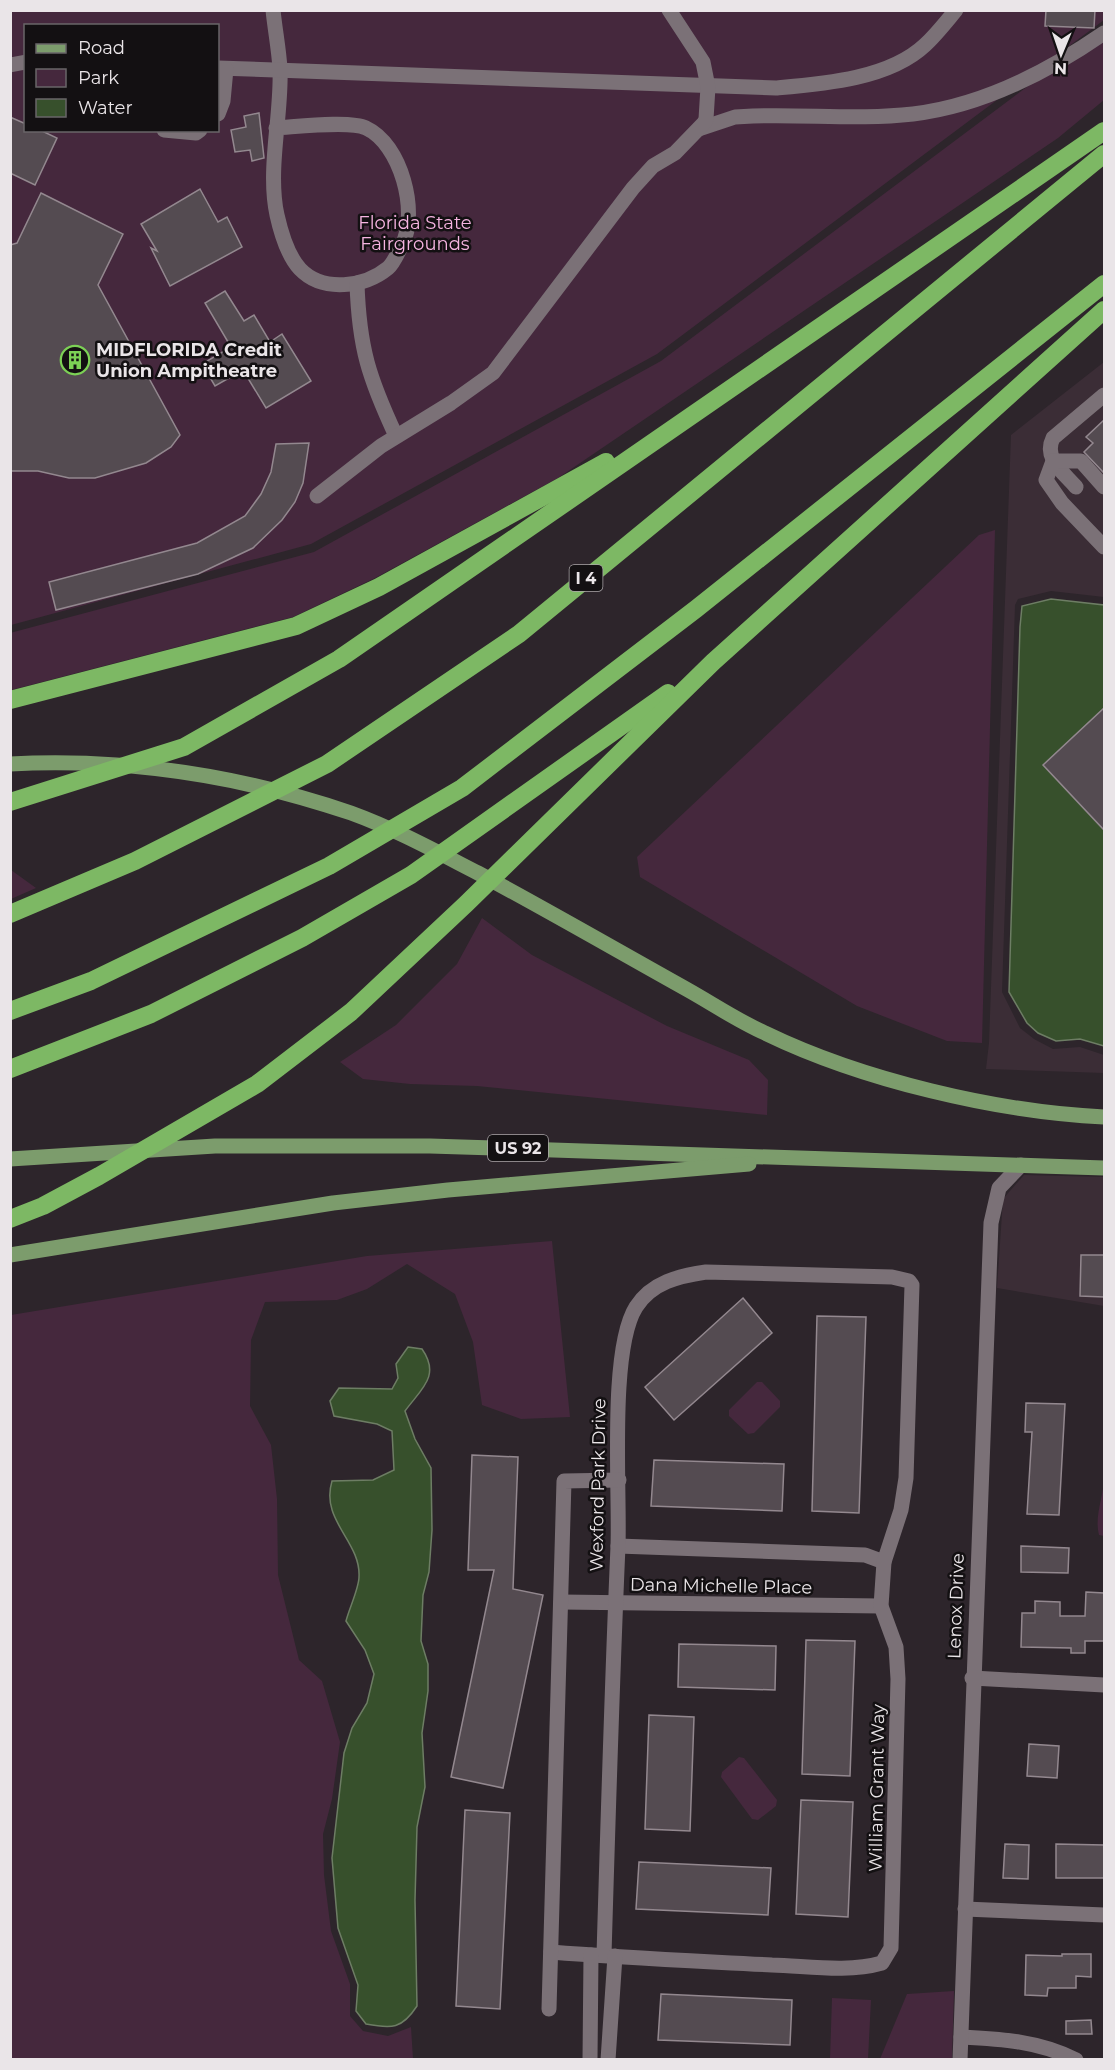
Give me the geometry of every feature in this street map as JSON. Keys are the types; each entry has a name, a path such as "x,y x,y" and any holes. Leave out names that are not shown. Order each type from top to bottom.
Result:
{"highway":[{"path":"10,802 184,747 339,659 1104,131"},
{"name":"I 4","path":"10,914 135,861 327,764 519,634 1104,154"},
{"path":"10,1011 92,981 329,866 462,788 696,609 1104,284"},
{"path":"10,1219 43,1206 99,1176 257,1084 351,1012 466,904 713,662 1104,310"},
{"path":"10,700 296,626 379,587 697,412"},
{"path":"10,1069 151,1014 302,938 411,875 713,662"}],"main road":[{"path":"10,764 66,761 165,770 254,785 352,814 422,844 525,898 765,1034 861,1071 973,1101 1104,1117"},
{"name":"US 92","path":"10,1159 215,1146 430,1146 1104,1168"},
{"path":"10,1255 333,1203 448,1190 820,1158"}],"street":[{"path":"273,10 280,70 276,128 276,213 284,241 301,270 330,285 363,282 390,267 404,241 410,216 402,177 386,142 365,127 325,125 276,128"},
{"path":"317,496 396,436 493,373 633,188 653,166 675,153 706,119 708,87 700,54 669,10"},
{"path":"219,111 223,101 222,68 708,87 777,88 840,83 887,67 924,47 956,10"},
{"path":"698,129 735,117 873,116 936,110 1006,87 1073,55 1104,33"},
{"path":"357,283 358,324 364,361 396,436"},
{"path":"1076,487 1049,456 1049,447 1053,438 1104,395"},
{"path":"1053,461 1081,461 1104,487"},
{"path":"1053,461 1046,480 1062,503 1104,547"},
{"name":"Lenox Drive","path":"960,2060 972,1678 991,1223 999,1188 1021,1166"},
{"name":"Wexford Park Drive","path":"608,2060 603,1955 614,1603 618,1546 619,1401 625,1336 636,1307 657,1287 676,1276 706,1272 892,1277 909,1281 912,1285"},
{"name":"William Grant Way","path":"551,1952 862,1968 882,1963 891,1948 894,1905 898,1679 896,1647 882,1606 884,1562 901,1510 906,1478 912,1285"},
{"path":"549,2009 564,1481 619,1480"},
{"name":"Dana Michelle Place","path":"618,1546 864,1555 884,1562"},
{"name":"Dana Michelle Place","path":"561,1602 882,1606"},
{"path":"972,1678 1104,1685"},
{"path":"965,1909 1104,1915"},
{"name":"Wexford Park Drive","path":"590,2060 603,1955"},
{"path":"961,2037 995,2038 1054,2048 1076,2060"}],"shaded area":[{"path":"1104,362 1104,597 1051,591 1018,599 1015,605 1002,992 1020,1028 1053,1049 1080,1047 1104,1055 1104,1073 986,1069 989,1043 1011,435"},
{"path":"1024,1175 1104,1177 1104,1306 997,1288 1003,1199"}],"green space":[{"name":"Florida State Fairgrounds","path":"11,11 1104,11 1104,20 657,354 311,544 11,625"},
{"path":"1104,29 1104,100 1058,138 558,478 375,578 293,617 11,690 10,633 314,552 661,361"},
{"path":"995,530 982,1043 947,1041 857,1006 640,877 637,857 979,535"},
{"path":"11,870 36,888 11,899"},
{"path":"482,918 532,955 667,1026 749,1060 768,1080 767,1115 477,1086 410,1084 363,1079 340,1062 396,1025 457,964"},
{"path":"552,1241 570,1417 521,1419 482,1405 473,1342 455,1294 407,1264 367,1289 337,1300 265,1302 251,1340 250,1406 271,1445 277,1499 278,1575 299,1660 322,1681 340,1742 332,1799 323,1834 324,1875 331,1931 350,1984 350,2016 363,2031 388,2036 411,2027 413,2059 11,2059 11,1315 367,1256"},
{"path":"757,1382 762,1382 780,1401 780,1407 754,1433 748,1434 729,1416 729,1410"},
{"path":"1104,1484 1104,1536 1099,1535 1098,1513"},
{"path":"739,1757 744,1758 777,1800 776,1806 758,1820 752,1819 721,1777 722,1772"},
{"path":"954,1991 952,2059 880,2059 907,1994"},
{"path":"832,1998 871,2000 868,2059 830,2059"}],"water":[{"path":"1051,599 1104,605 1104,1046 1080,1039 1056,1041 1038,1033 1027,1023 1009,992 1022,606"},
{"path":"408,1347 422,1349 430,1367 427,1382 405,1411 415,1439 431,1468 432,1530 429,1572 423,1595 421,1641 428,1664 428,1691 422,1733 425,1787 417,1827 415,1900 417,2006 412,2014 401,2023 396,2026 383,2027 366,2024 356,2011 358,1985 338,1928 332,1858 344,1753 352,1728 367,1703 374,1674 365,1650 346,1621 359,1582 358,1564 331,1508 330,1495 332,1481 373,1480 394,1470 392,1431 377,1424 334,1416 330,1401 339,1388 392,1389 398,1378 396,1364"}],"building":[{"path":"1046,10 1095,10 1094,28 1045,26"},
{"path":"259,113 264,158 252,161 250,150 235,152 231,130 246,127 244,116"},
{"path":"10,117 24,123 24,132 44,132 57,138 35,185 10,173"},
{"path":"200,189 218,222 227,217 242,247 170,286 151,248 157,251 141,224"},
{"name":"MIDFLORIDA Credit Union Ampitheatre","path":"41,193 123,234 98,285 180,435 171,447 146,463 95,478 69,478 38,471 10,471 10,245 17,243"},
{"path":"225,291 244,321 254,315 270,342 282,334 311,381 266,408 243,370 215,386 202,364 231,347 205,303"},
{"path":"1104,420 1104,473 1084,452 1093,443 1086,437"},
{"path":"309,443 303,483 295,502 282,520 253,548 198,574 56,610 49,582 197,543 245,516 261,494 271,472 276,444"},
{"path":"1104,708 1104,830 1043,765"},
{"path":"1081,1255 1104,1255 1104,1297 1080,1296"},
{"path":"743,1298 772,1333 674,1420 645,1387"},
{"path":"817,1316 866,1317 859,1513 812,1511"},
{"path":"1026,1403 1065,1404 1059,1515 1027,1514 1032,1432 1025,1432"},
{"path":"472,1455 518,1457 513,1589 543,1595 503,1788 451,1777 494,1570 468,1570"},
{"path":"654,1460 784,1464 782,1511 651,1506"},
{"path":"1021,1546 1069,1548 1068,1573 1021,1572"},
{"path":"1086,1592 1104,1593 1104,1641 1085,1641 1085,1653 1071,1653 1071,1648 1021,1647 1022,1613 1035,1613 1035,1601 1060,1602 1060,1616 1085,1616"},
{"path":"806,1640 855,1641 850,1776 802,1774"},
{"path":"679,1644 776,1646 775,1690 678,1687"},
{"path":"649,1715 694,1717 690,1831 645,1829"},
{"path":"1029,1744 1059,1746 1057,1778 1027,1776"},
{"path":"801,1800 853,1802 848,1917 796,1914"},
{"path":"465,1810 510,1813 500,2009 456,2006"},
{"path":"1005,1844 1029,1845 1028,1879 1003,1878"},
{"path":"1056,1844 1104,1845 1104,1878 1056,1878"},
{"path":"639,1862 771,1868 768,1915 636,1909"},
{"path":"1062,1954 1091,1954 1091,1977 1076,1976 1076,1988 1048,1988 1047,1996 1025,1995 1026,1955 1062,1956"},
{"path":"661,1994 792,2000 790,2045 658,2040"},
{"path":"1091,2020 1092,2034 1066,2034 1066,2021"}],"place":[{"name":"MIDFLORIDA Credit Union Ampitheatre","path":"75,360"}]}
